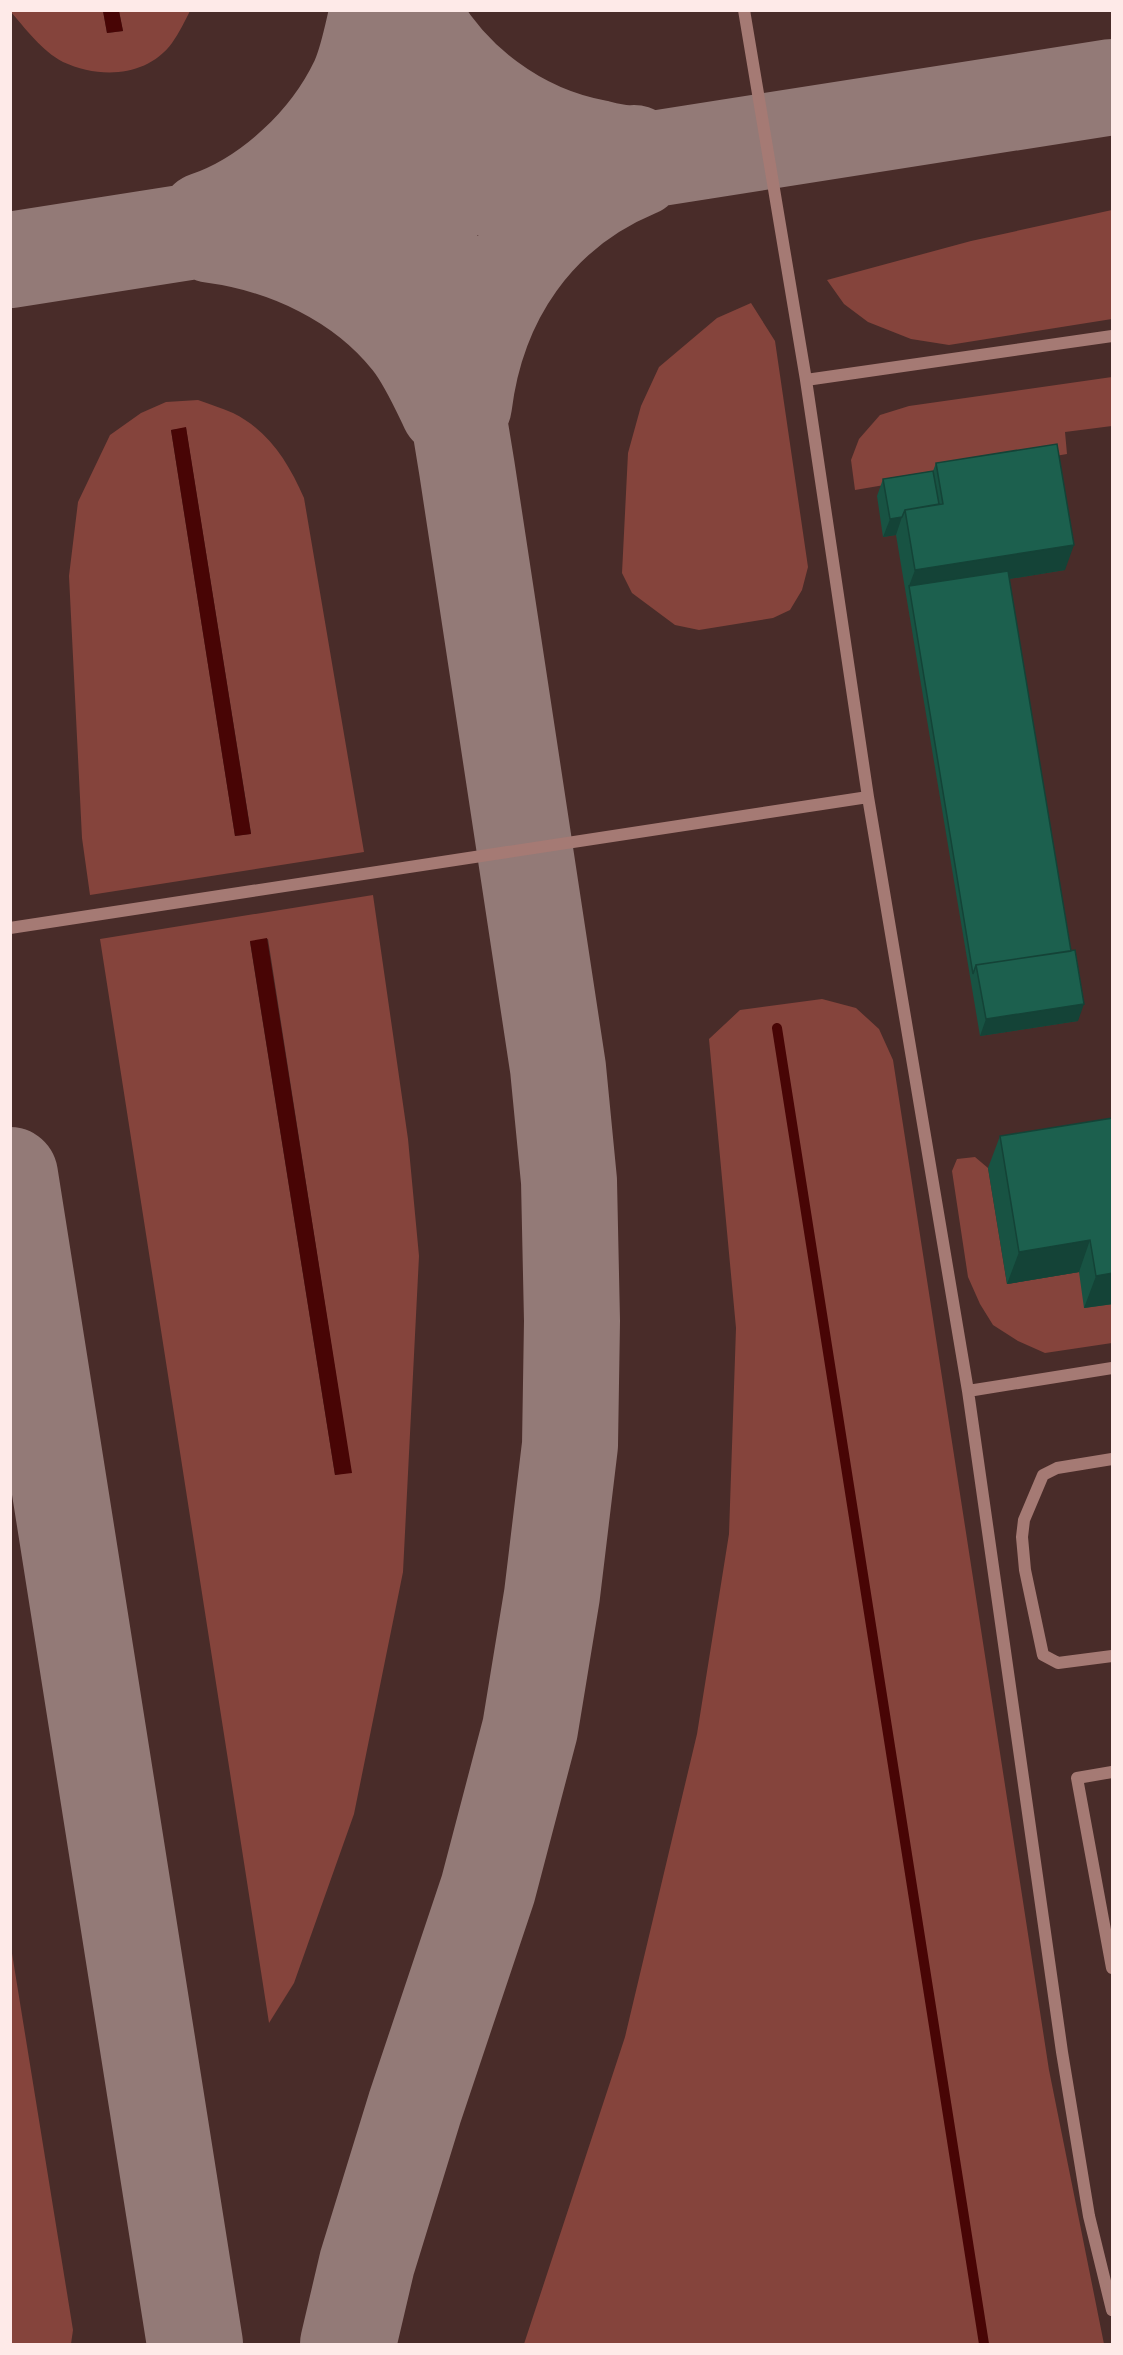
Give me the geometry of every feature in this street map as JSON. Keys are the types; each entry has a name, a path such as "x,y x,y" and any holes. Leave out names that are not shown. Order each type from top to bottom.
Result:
{"lane":[{"path":"744,10 806,380 868,798 968,1391 1062,2052 1089,2216 1113,2310"},
{"path":"806,380 1113,336"},
{"path":"10,928 868,798"},
{"path":"968,1391 1113,1368"},
{"path":"1113,1459 1057,1468 1043,1475 1024,1520 1022,1538 1025,1570 1043,1654 1058,1663 1113,1656"},
{"path":"1113,1772 1077,1778 1113,1968"}],"shaded area":[{"path":"10,11 103,11 107,33 123,31 119,11 190,11 172,43 150,63 122,72 107,72 77,67 55,57 34,39"},
{"path":"103,11 119,11 123,31 107,33"},
{"path":"1112,210 1112,319 949,345 911,339 868,322 844,304 827,280 971,241"},
{"path":"751,303 775,341 808,567 802,590 790,610 773,618 699,630 675,625 632,593 622,573 628,453 641,406 659,367 717,318"},
{"path":"1112,377 1112,426 1065,432 1067,454 855,490 851,460 859,439 880,415 909,406"},
{"path":"198,400 246,420 276,449 304,498 364,852 90,895 82,838 69,576 78,502 110,435 141,413 166,402","holes":["186,428 251,833 235,836 171,430"]},
{"path":"186,427 251,834 235,836 171,430"},
{"path":"373,895 408,1139 419,1256 403,1572 354,1814 294,1983 269,2023 100,939","holes":["268,939 351,1472 335,1475 250,942"]},
{"path":"267,938 352,1473 335,1475 250,941"},
{"path":"822,999 856,1008 879,1029 893,1060 1049,2070 1104,2344 524,2344 625,2037 697,1734 729,1534 736,1328 709,1039 740,1010"},
{"path":"975,1157 988,1168 1007,1284 1079,1272 1112,1304 1112,1343 1045,1353 1018,1341 993,1325 980,1304 968,1277 952,1171 957,1159"},
{"path":"10,1941 73,2330 71,2344 11,2344"}],"building":[{"path":"1057,444 1074,545 915,570 905,510 943,504 936,463"},
{"path":"933,471 939,504 905,510 902,517 890,519 883,479"},
{"path":"1008,571 1071,951 976,965 973,974 909,586"},
{"path":"1075,950 1084,1004 986,1019 976,965"},
{"path":"1113,1118 1113,1273 1096,1276 1090,1240 1019,1252 1000,1136"}],"waterway":[{"path":"777,1028 984,2344"}],"taxiway":[{"path":"206,220 253,198 295,165 314,146 346,104 358,81 378,10"},
{"path":"348,2344 367,2263 415,2107 488,1889 530,1729 552,1595 570,1445 572,1321 569,1181 558,1068 467,469 392,10"},
{"path":"411,10 426,36 445,60 466,81 514,117 541,131 569,141 616,152 634,153"},
{"path":"10,260 1112,87"},
{"path":"464,405 471,366 482,329 517,263 541,234 569,209 601,187 637,169"},
{"path":"212,235 268,247 295,257 346,283 391,319 410,340 431,373 448,408"},
{"path":"10,1175 195,2344"}]}
